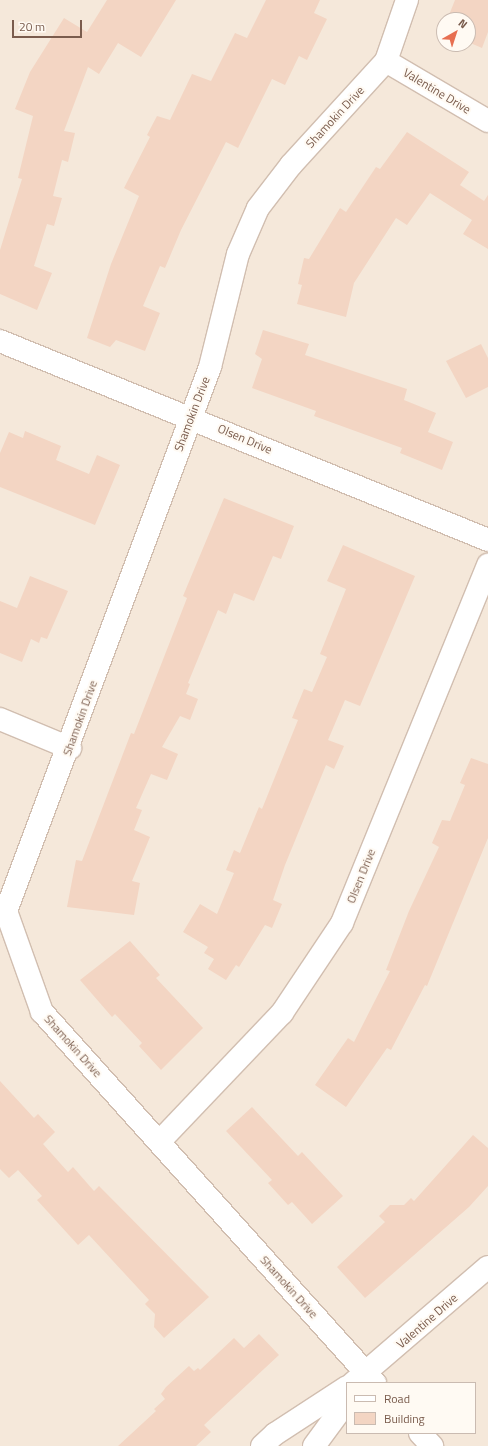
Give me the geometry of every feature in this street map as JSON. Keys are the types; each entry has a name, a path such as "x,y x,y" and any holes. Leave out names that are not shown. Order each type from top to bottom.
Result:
{"street":[{"name":"Shamokin Drive","path":"364,1381 160,1141 42,1012 6,911 70,748 190,417 210,367 238,254 258,208 291,165 386,61 407,0"},
{"name":"Valentine Drive","path":"386,61 488,121"},
{"name":"Olsen Drive","path":"0,341 190,417 488,540"},
{"name":"Olsen Drive","path":"160,1141 282,1013 342,923 488,565"},
{"path":"0,719 70,748"},
{"name":"Valentine Drive","path":"364,1381 488,1267"},
{"path":"262,1446 275,1434 346,1388"},
{"path":"314,1446 346,1402"},
{"path":"421,1434 432,1446"}],"shaded area":[{"path":"0,0 488,0 488,1446 0,1446"}],"building":[{"path":"107,0 176,0 141,57 118,43 99,74 88,67 64,131 75,133 68,162 62,160 53,196 62,198 54,226 47,224 34,266 52,273 37,310 0,294 0,250 22,179 18,178 33,116 15,109 30,72 64,18 87,32"},
{"path":"266,0 320,0 314,13 327,19 307,60 299,56 285,85 272,79 238,148 226,142 181,230 165,268 160,266 143,306 160,313 145,351 116,340 110,347 87,338 111,264 139,196 124,188 150,137 147,135 157,116 170,120 192,74 211,81 235,33 247,38"},
{"path":"455,0 488,0 488,32 482,48 476,45 476,12 450,12"},
{"path":"407,132 469,172 460,185 484,201 488,195 488,249 463,234 472,220 430,193 407,225 396,218 354,283 346,317 297,304 302,285 298,284 304,258 309,259 340,208 346,212 376,167 380,169"},
{"path":"263,330 309,344 305,355 407,389 404,400 436,413 428,432 453,442 442,470 400,453 402,448 314,416 316,411 252,388 262,359 255,354"},
{"path":"481,344 488,358 488,387 466,398 446,361"},
{"path":"25,431 61,446 56,460 89,474 97,455 120,465 95,525 0,487 0,453 9,432 23,438"},
{"path":"224,498 294,526 281,559 273,556 254,601 234,593 226,614 218,610 188,683 190,684 186,694 198,699 190,720 180,716 162,747 178,754 167,780 151,774 136,808 142,810 134,830 150,837 132,881 140,883 134,915 67,907 76,860 82,861 131,733 134,734 187,598 183,596"},
{"path":"343,545 415,576 360,706 345,700 328,740 344,746 334,769 326,765 285,865 273,900 282,904 272,928 265,925 239,967 236,965 226,980 208,969 214,959 204,953 208,947 183,932 200,904 217,914 234,873 226,870 234,850 240,853 259,807 262,809 298,720 292,718 304,689 312,692 327,657 320,654 346,589 327,581"},
{"path":"30,576 68,591 47,639 41,637 39,643 31,639 22,662 0,653 0,601 17,608"},
{"path":"471,758 488,764 488,838 427,986 425,985 391,1050 387,1048 346,1107 315,1085 348,1038 354,1042 390,971 386,970 409,911 439,847 432,843 442,820 450,821 465,785 460,783"},
{"path":"130,941 160,975 156,978 203,1028 161,1070 139,1046 142,1043 115,1014 112,1017 80,980"},
{"path":"0,1081 34,1118 38,1114 55,1132 43,1144 68,1172 73,1167 94,1191 99,1186 209,1297 164,1338 154,1327 155,1314 145,1304 149,1300 89,1235 78,1245 37,1200 42,1196 18,1170 9,1178 0,1169"},
{"path":"252,1107 298,1156 302,1152 343,1196 312,1224 292,1202 288,1205 268,1183 272,1180 226,1131"},
{"path":"473,1135 488,1148 488,1186 469,1207 365,1298 337,1267 385,1222 379,1216 390,1205 404,1205 411,1198 414,1201"},
{"path":"259,1334 279,1355 204,1425 211,1432 196,1446 118,1446 156,1411 154,1409 165,1399 161,1394 166,1387 189,1366 194,1371 198,1368 200,1370 234,1338 244,1348"}]}
